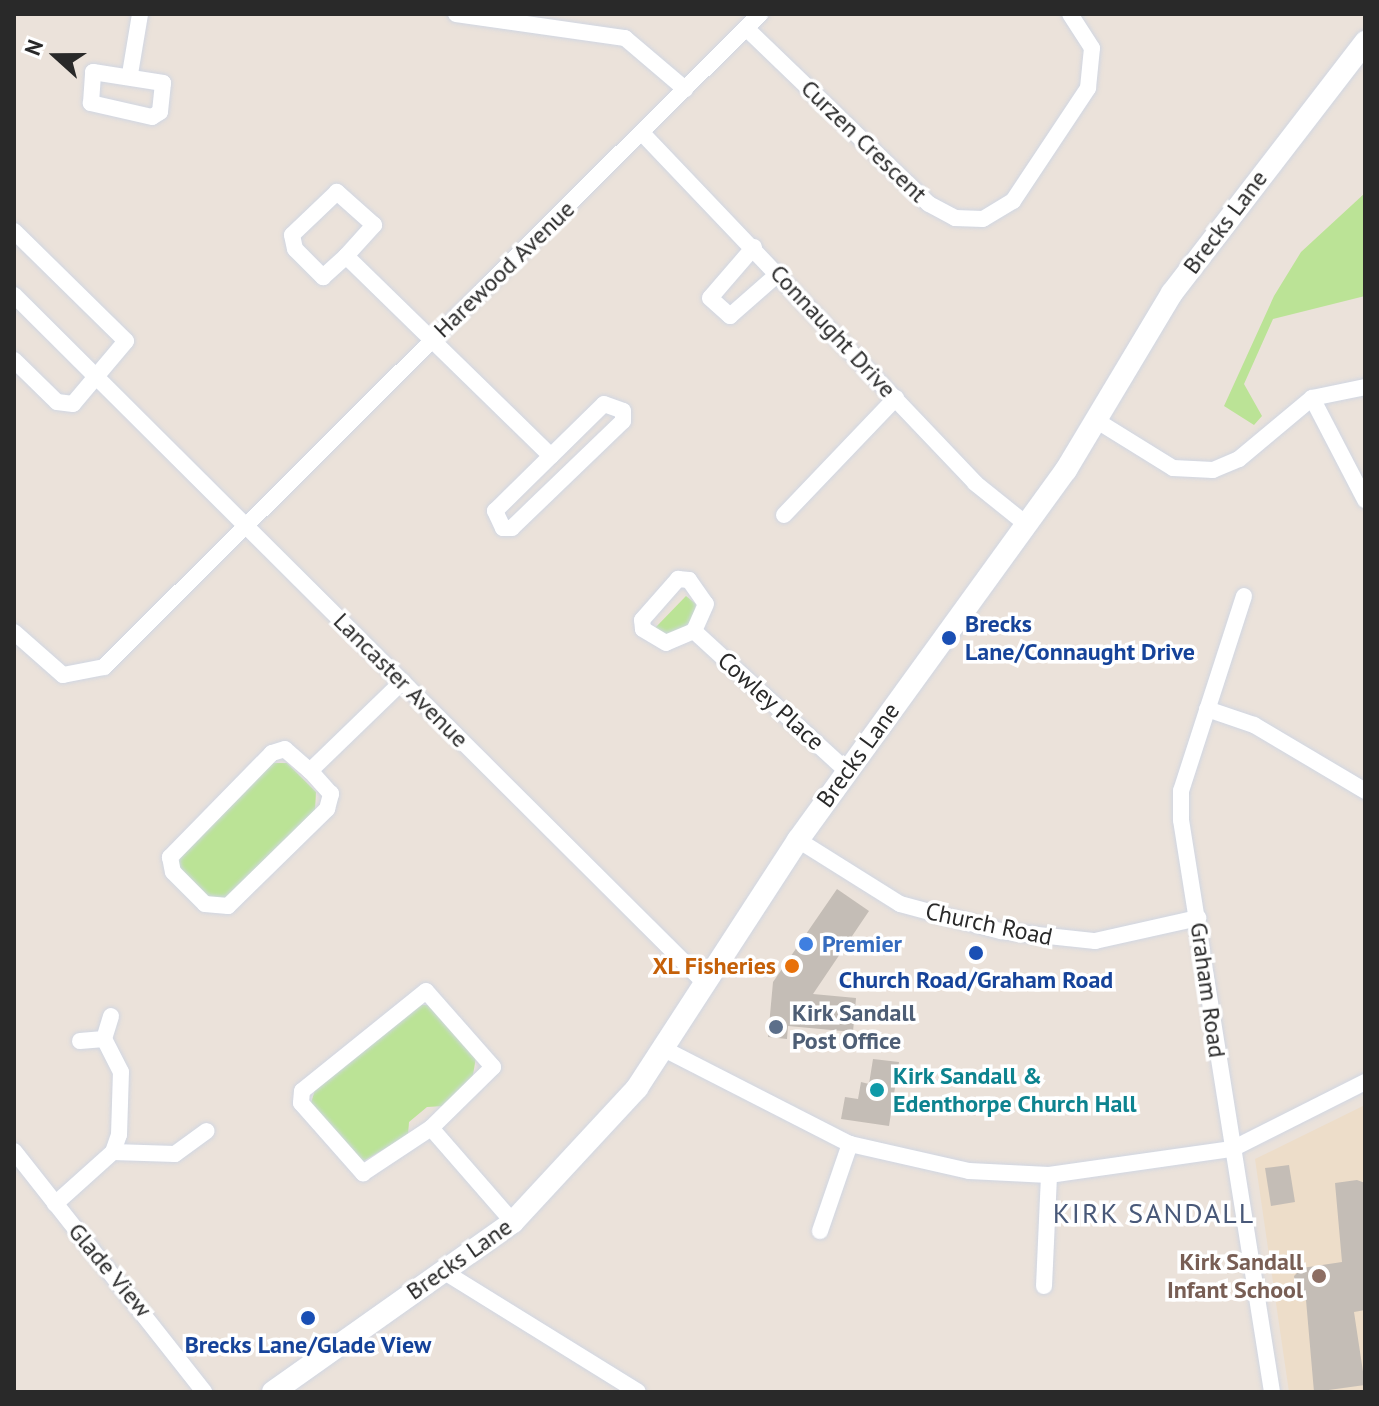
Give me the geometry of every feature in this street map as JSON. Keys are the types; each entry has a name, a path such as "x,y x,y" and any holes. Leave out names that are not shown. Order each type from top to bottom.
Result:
{"street":[{"path":"130,74 140,14"},
{"path":"456,14 507,18 625,38 685,89"},
{"name":"Harewood Avenue","path":"14,632 63,675 94,673 643,134 760,14"},
{"name":"Curzen Crescent","path":"747,29 929,204 955,218 983,219 1013,201 1088,88 1092,48 1070,14"},
{"name":"Brecks Lane","path":"273,1392 513,1222 604,1129 664,1049 704,982 798,840 1026,524 1217,228 1365,42"},
{"path":"93,72 130,74 163,83 157,117 88,100 93,72"},
{"name":"Connaught Drive","path":"643,134 754,247 975,483 1026,524"},
{"path":"337,192 374,225 346,256 323,277 291,243 337,192"},
{"path":"14,231 126,341 98,379 64,406 14,360"},
{"path":"754,247 710,298 730,316 778,274"},
{"path":"346,256 551,456"},
{"name":"Lancaster Avenue","path":"14,295 704,982"},
{"path":"1094,419 1173,468 1213,470 1239,459 1312,398 1365,387"},
{"path":"784,515 896,398"},
{"path":"1312,398 1365,500"},
{"path":"604,404 623,411 612,431 512,528 503,528 495,511 551,456 604,404"},
{"name":"Graham Road","path":"1244,596 1181,791 1232,1149 1272,1392"},
{"name":"Cowley Place","path":"694,631 847,771"},
{"path":"310,771 403,681"},
{"path":"1207,709 1291,745 1365,791"},
{"path":"285,749 310,771 332,802 228,906 205,904 173,872 170,857 272,753 285,749"},
{"name":"Church Road","path":"798,840 900,904 986,928 1095,941 1198,918"},
{"path":"426,991 493,1067 431,1128 363,1173 299,1097 426,991"},
{"path":"55,1204 113,1152 121,1072 104,1039 111,1016"},
{"path":"80,1041 104,1039"},
{"path":"664,1049 850,1144 969,1171 1049,1175 1232,1149 1365,1082"},
{"path":"431,1128 513,1222"},
{"path":"113,1152 175,1154 207,1131"},
{"path":"820,1231 850,1144"},
{"name":"Glade View","path":"14,1151 204,1392"},
{"path":"1044,1286 1049,1175"},
{"path":"443,1271 638,1392"}],"shaded area":[{"name":"Kirk Sandall Infant School","path":"1365,1105 1365,1392 1289,1392 1255,1159"}],"green space":[{"path":"1365,193 1365,296 1273,319 1244,384 1262,416 1254,425 1224,406 1274,296 1301,252"},
{"path":"686,596 696,604 694,618 673,638 655,628"},
{"path":"272,763 287,763 316,792 315,810 226,898 211,901 178,868 181,853"},
{"path":"416,1005 429,1005 476,1057 473,1075 444,1106 427,1107 409,1122 408,1135 362,1162 310,1106 315,1090"}],"building":[{"path":"837,889 869,911 813,994 856,998 853,1032 788,1026 787,1039 768,1037 773,982"},
{"name":"Kirk Sandall & Edenthorpe Church Hall","path":"873,1059 899,1062 889,1126 841,1119 845,1097 858,1099 861,1082 869,1084"},
{"path":"1289,1165 1295,1202 1271,1206 1265,1168"},
{"path":"1357,1180 1365,1183 1365,1310 1354,1312 1365,1385 1314,1392 1306,1300 1298,1301 1294,1276 1302,1268 1342,1262 1335,1183"}],"place":[{"name":"Brecks Lane/Connaught Drive","path":"949,638"},
{"name":"Premier","path":"806,944"},
{"name":"Church Road/Graham Road","path":"976,953"},
{"name":"XL Fisheries","path":"792,966"},
{"name":"Kirk Sandall Post Office","path":"776,1027"},
{"name":"Kirk Sandall & Edenthorpe Church Hall","path":"877,1090"},
{"name":"Kirk Sandall Infant School","path":"1319,1276"},
{"name":"Brecks Lane/Glade View","path":"308,1318"}],"district":[{"name":"KIRK SANDALL","path":"1154,1213"}]}
